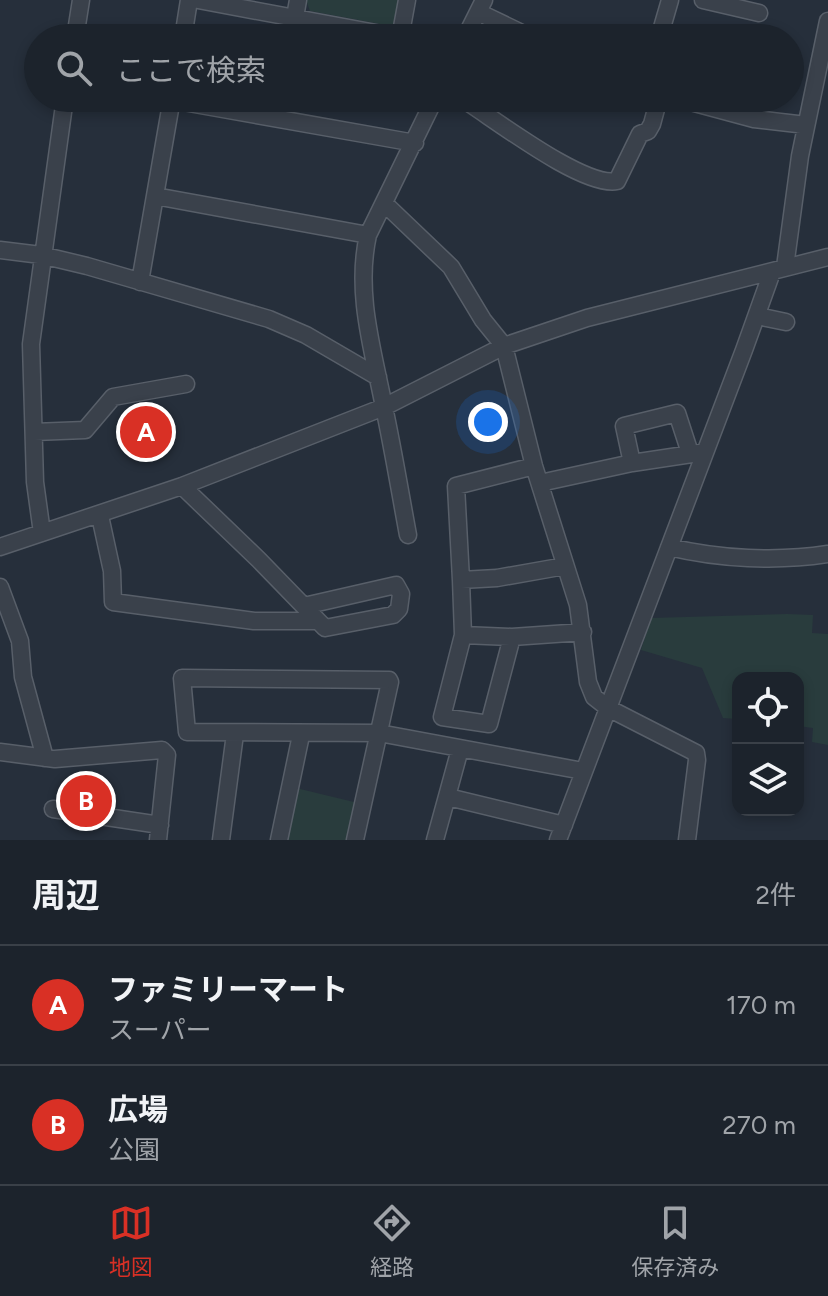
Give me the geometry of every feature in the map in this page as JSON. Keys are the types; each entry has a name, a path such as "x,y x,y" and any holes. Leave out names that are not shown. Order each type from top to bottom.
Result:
{"street":[{"path":"77,24 81,0"},
{"path":"185,24 189,0"},
{"path":"198,0 331,24"},
{"path":"295,17 298,0"},
{"path":"404,24 407,0"},
{"path":"663,24 670,0"},
{"path":"703,0 759,13"},
{"path":"472,24 481,6 510,24"},
{"path":"448,797 561,832 669,547 698,452 778,269 828,21"},
{"path":"42,533 35,482 31,344 63,112"},
{"path":"140,282 170,112"},
{"path":"244,112 415,143"},
{"path":"408,535 361,283 368,235 429,112"},
{"path":"481,112 518,138 583,172 610,182 617,181 640,134 648,131 652,124 655,112"},
{"path":"728,112 754,119 806,125"},
{"path":"155,196 368,235"},
{"path":"384,203 451,267 483,320 504,346 534,466 583,632 588,682 594,697 608,708 696,753 687,840"},
{"path":"0,250 41,255 87,266 269,319 306,335 378,377"},
{"path":"0,547 100,516 384,407 504,346 587,318 828,257"},
{"path":"757,316 786,322"},
{"path":"34,432 85,430 113,397 186,384"},
{"path":"632,463 625,424 677,413 698,452"},
{"path":"540,483 698,452"},
{"path":"512,637 489,724 442,717 463,635 456,486 534,466"},
{"path":"182,486 325,628 393,615 399,609 398,586 304,606"},
{"path":"100,516 112,571 113,602 254,621 318,621"},
{"path":"669,547 724,556 828,554"},
{"path":"461,580 497,578 565,566"},
{"path":"0,587 20,641 23,677 45,758"},
{"path":"463,635 512,637 583,632"},
{"path":"355,840 379,733 389,680 182,678 187,732 301,735 379,733 583,771"},
{"path":"221,840 235,734"},
{"path":"279,840 301,735"},
{"path":"435,840 460,749"},
{"path":"0,752 45,758 162,750 167,755 159,832 53,809"}],"shaded area":[{"path":"306,0 400,0 394,24 310,11"},
{"path":"813,615 812,633 828,634 828,745 812,742 813,728 804,727 804,672 732,672 732,719 723,718 702,668 641,650 651,618"},
{"path":"103,787 101,812 74,807 72,796 66,793 66,788"},
{"path":"296,788 358,803 349,840 285,840"}],"place":[{"name":"ファミリーマート","path":"146,432"},
{"name":"広場","path":"86,801"}]}
